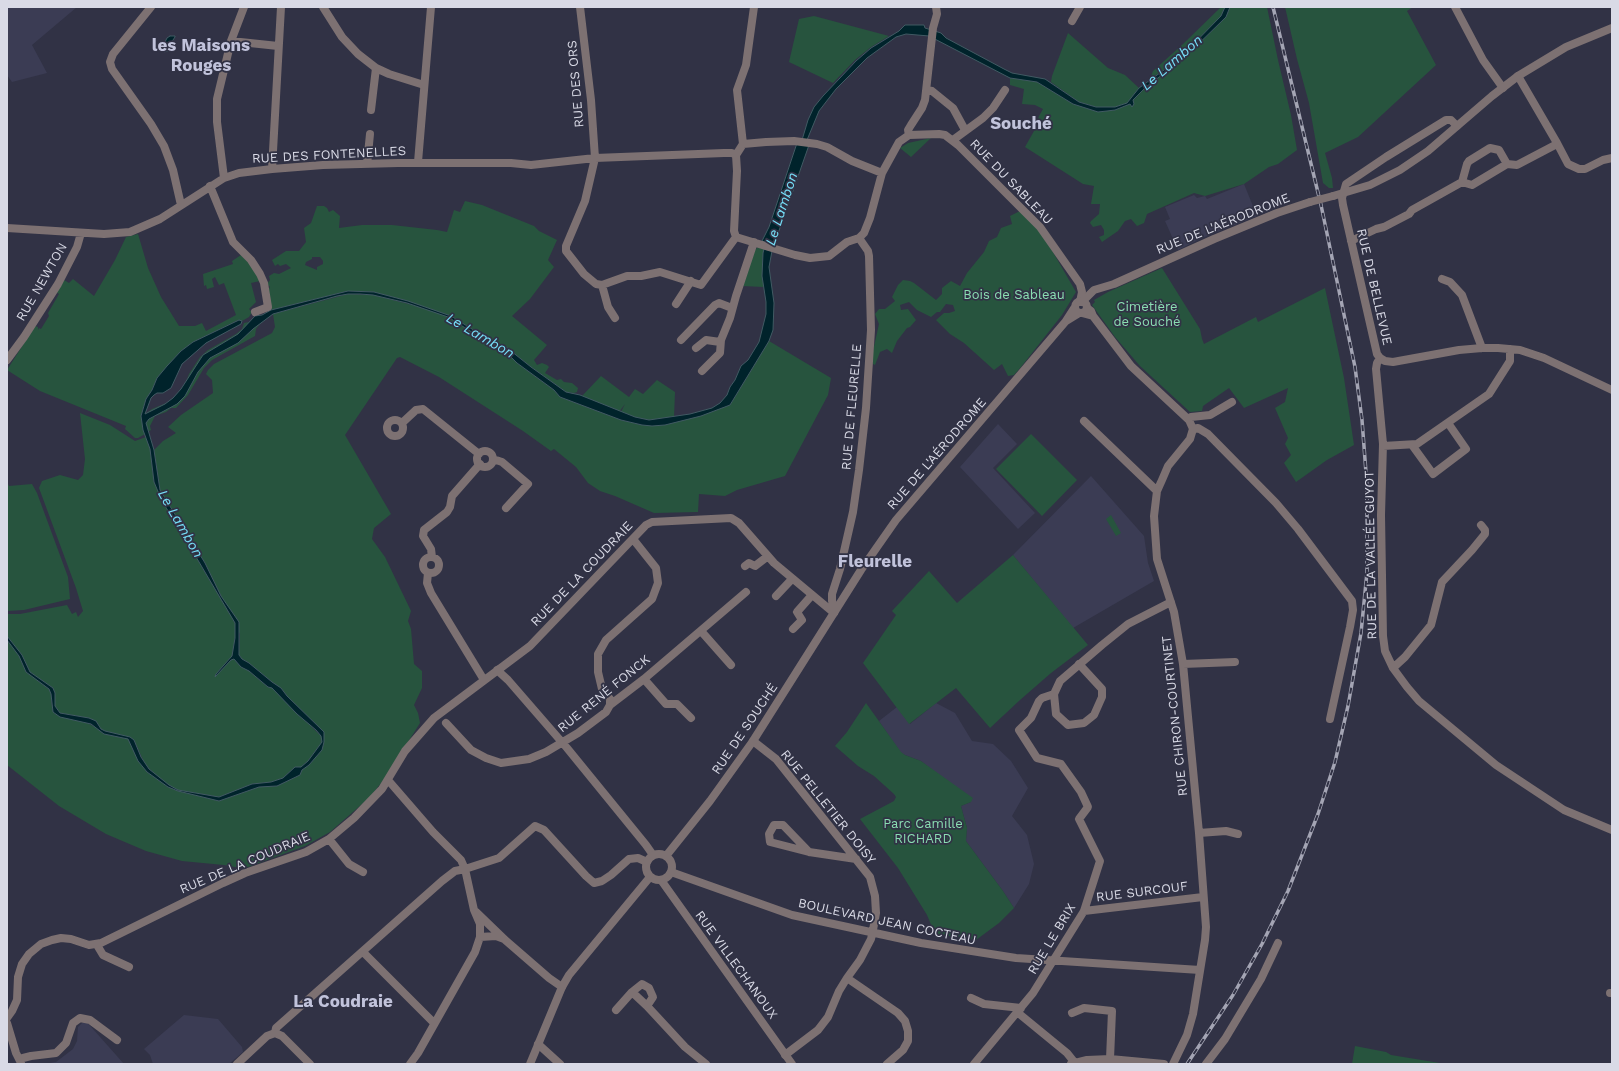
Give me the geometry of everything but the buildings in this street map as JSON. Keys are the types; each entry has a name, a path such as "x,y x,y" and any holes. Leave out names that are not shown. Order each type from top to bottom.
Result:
{"street":[{"path":"151,7 113,54 110,62 112,68 155,129 164,146 174,170 181,205"},
{"path":"224,178 217,122 217,99 231,41 244,7"},
{"path":"272,169 281,7"},
{"path":"323,7 342,37 358,54 376,68 389,74 424,85"},
{"path":"418,162 431,7"},
{"name":"RUE DES ORS","path":"580,7 591,100 595,158 585,201 566,246 566,251 584,274 596,284 602,285"},
{"path":"736,237 734,231 737,171 736,155 743,144 737,90 746,65 754,7"},
{"path":"1072,21 1080,7"},
{"path":"1455,7 1483,60 1503,88"},
{"path":"736,237 802,257 823,257 834,253 847,242 859,238 864,233 870,218 882,173 899,142 909,135 908,130 922,108 927,90 933,28 939,8"},
{"name":"RUE DE L'AÉRODROME","path":"835,612 844,596 896,520 1066,321 1093,296 1114,284 1214,239 1277,213 1370,185 1400,170 1428,151 1518,76 1566,47 1612,28"},
{"path":"231,41 278,46"},
{"path":"371,110 376,68"},
{"path":"1518,76 1568,164 1579,169 1585,169 1603,160 1612,158"},
{"path":"927,90 932,91 953,108 965,130"},
{"path":"953,140 994,108 1004,90"},
{"path":"1343,194 1346,184 1351,180 1446,120 1451,120 1457,126"},
{"path":"367,164 370,134"},
{"name":"RUE DU SABLEAU","path":"909,135 939,134 945,135 953,140 1040,227 1080,284 1082,292 1082,307"},
{"path":"743,144 766,142 811,142 827,147 852,161 882,173"},
{"path":"1462,182 1472,185 1507,164 1517,165 1557,144"},
{"path":"1351,240 1376,228 1384,227 1409,214 1412,210 1462,182 1469,161 1490,148 1500,150 1507,164"},
{"name":"RUE DES FONTENELLES","path":"7,228 104,234 130,232 151,224 224,178 239,173 272,169 418,162 511,163 531,165 595,158 724,153 732,153 736,155"},
{"path":"210,186 233,242 251,260 264,282 268,306 255,312"},
{"name":"RUE DE BELLEVUE","path":"1343,194 1343,205 1376,349 1380,358 1393,362 1459,350 1482,348 1520,350 1544,358 1612,390"},
{"name":"RUE NEWTON","path":"7,360 24,337 58,284 77,247 81,233"},
{"path":"615,318 608,307 602,285 627,276 641,276 660,272 700,285 736,237"},
{"name":"RUE DE FLEURELLE","path":"835,612 832,594 838,579 853,512 866,408 871,330 869,256 868,251 859,238"},
{"path":"702,370 720,353 720,342 758,243"},
{"path":"1442,279 1450,282 1462,295 1482,348"},
{"path":"676,304 691,281"},
{"path":"681,340 715,305 719,303 732,308"},
{"path":"1082,307 1093,316 1131,366 1189,420 1193,429 1198,428 1208,434 1276,504 1298,529 1352,601 1353,610 1350,627 1330,719"},
{"path":"696,348 706,340 720,342"},
{"path":"1383,446 1417,444 1489,394 1510,361 1510,349"},
{"name":"RUE DE LA VALLÉE GUYOT","path":"1380,358 1376,369 1383,446 1381,516 1383,636 1386,651 1393,668 1419,701 1496,765 1564,810 1612,830"},
{"path":"1189,420 1191,417 1210,415 1232,402"},
{"path":"402,423 416,410 423,410 479,454"},
{"path":"1084,421 1157,491"},
{"path":"1412,445 1433,474 1466,449 1448,423"},
{"name":"RUE CHIRON-COURTINET","path":"1173,1064 1187,1035 1193,1014 1206,928 1199,833 1183,664 1178,629 1155,549 1154,516 1157,491 1168,466 1190,439 1193,429"},
{"path":"483,451 488,451 492,454 493,459 491,464 487,466 480,464 478,460 479,454 483,451"},
{"path":"493,459 502,462 528,484 506,508"},
{"path":"480,464 452,496 450,507 447,512 424,530 422,536 431,549 432,557 426,558 423,562 423,568 428,573 427,583 431,593 484,680"},
{"name":"RUE DE LA COUDRAIE","path":"97,944 245,873 306,852 329,838 354,818 382,789 405,751 442,710 452,705 530,646 646,525 652,522 731,518 739,523 768,556 792,579 835,612"},
{"path":"1393,668 1406,657 1429,628 1434,618 1442,582 1485,534 1486,530 1481,525"},
{"path":"610,705 610,699 602,689 598,672 598,654 606,640 652,599 658,583 656,568 633,539"},
{"path":"745,566 748,563 755,566 768,556"},
{"path":"776,596 792,579"},
{"path":"838,579 839,587 844,596"},
{"name":"RUE RENÉ FONCK","path":"446,723 471,750 486,758 501,763 529,759 546,752 562,744 606,712 610,705 644,679 746,592"},
{"path":"793,629 802,620 797,612 812,595"},
{"path":"1079,664 1102,689 1102,697 1094,715 1084,723 1068,725 1056,714 1054,694 1060,681 1079,664 1128,624 1171,602"},
{"name":"RUE DE SOUCHÉ","path":"666,856 710,801 753,741 835,612"},
{"path":"701,631 731,665"},
{"path":"1183,664 1235,662"},
{"path":"497,670 508,680 562,744 653,855"},
{"path":"644,679 666,704 676,704 691,718"},
{"name":"RUE LE BRIX","path":"974,1064 1033,993 1053,961 1084,911 1100,861 1079,819 1088,807 1081,792 1060,764 1037,758 1019,730 1031,718 1039,701 1042,698 1054,694"},
{"path":"428,724 433,722 446,723 446,715 452,705"},
{"name":"RUE PELLETIER DOISY","path":"753,741 776,759 856,859 870,877 875,896 876,913 872,933 860,960 847,978 825,1021 788,1061"},
{"path":"388,780 433,832 457,856 465,869 474,910 480,924 480,937 475,952 418,1053 410,1064"},
{"path":"809,852 783,825 774,825 769,834 770,842 809,852 856,859"},
{"path":"275,1033 276,1028 442,881 455,871 499,858 535,826 544,830 594,883 602,881 611,875 618,867 629,860 638,858 647,862"},
{"path":"1199,833 1226,831 1238,834"},
{"path":"329,838 349,864 363,872"},
{"path":"661,854 666,856 671,862 671,872 666,878 661,880 656,880 650,877 646,872 647,862 653,855 661,854"},
{"name":"BOULEVARD JEAN COCTEAU","path":"671,872 792,915 872,933 961,950 1016,958 1200,970"},
{"path":"530,1064 562,987 576,965 650,877"},
{"name":"RUE VILLECHANOUX","path":"661,880 788,1061"},
{"name":"RUE SURCOUF","path":"1084,911 1203,897"},
{"path":"474,910 504,939 549,978 562,987"},
{"path":"480,937 496,936 504,939"},
{"path":"7,1018 17,1000 18,977 22,964 41,944 56,939 71,939 84,944 97,944 103,955 129,967"},
{"path":"1206,1064 1225,1039 1261,979 1278,943"},
{"path":"363,952 434,1023"},
{"path":"847,978 898,1013 906,1021 908,1041 903,1050 887,1064"},
{"path":"616,1010 632,992 642,984 649,988 653,997 647,1006"},
{"path":"632,992 685,1046 706,1064"},
{"path":"971,998 984,1004 1019,1010 1067,1053 1073,1063 1087,1060 1110,1059 1164,1064"},
{"path":"1072,1013 1084,1008 1112,1011 1110,1059"},
{"path":"7,1023 20,1062 31,1056 56,1053 66,1043 73,1023 80,1018 90,1020 117,1040"},
{"path":"237,1064 267,1036 275,1033 282,1036 310,1064"},
{"path":"538,1044 560,1064"}],"shaded area":[{"path":"7,7 77,7 32,45 47,73 12,82 7,75"},
{"path":"1244,184 1257,216 1202,238 1178,250 1165,221 1170,219 1165,207 1194,195 1197,198 1205,196 1207,199"},
{"path":"998,424 1017,444 993,468 1035,513 1018,529 960,467"},
{"path":"1091,476 1144,536 1148,563 1154,581 1073,628 1013,555"},
{"path":"936,703 955,713 972,741 993,744 1011,761 1028,788 1012,816 1027,835 1034,864 1029,884 1014,908 966,841 967,828 961,806 971,802 921,761 900,752 879,721 897,707 910,724"},
{"path":"184,1015 218,1019 242,1047 243,1052 229,1064 153,1064 150,1055 144,1049"},
{"path":"85,1020 124,1064 43,1064 56,1062 73,1049 77,1041 78,1027"}],"green space":[{"path":"1221,7 1225,7 1221,16 1178,60 1150,79 1153,71"},
{"path":"1230,7 1267,7 1291,115 1297,150 1278,164 1269,167 1244,184 1205,196 1194,193 1147,214 1144,223 1137,226 1131,219 1125,221 1118,231 1102,242 1099,237 1104,235 1104,230 1101,225 1093,227 1090,223 1099,214 1100,204 1091,204 1094,186 1083,184 1025,147 1034,131 1043,109 1035,105 1022,104 1024,89 1010,85 1010,78 1037,82 1073,104 1086,108 1115,110 1130,104 1146,87 1184,58 1226,17"},
{"path":"1285,7 1413,7 1407,11 1436,65 1358,137 1325,153 1332,178 1333,188 1329,188 1323,183 1309,103"},
{"path":"814,16 889,36 871,47 855,60 833,83 789,62 799,19"},
{"path":"1068,33 1108,68 1125,75 1139,88 1127,103 1115,107 1096,107 1079,102 1051,82"},
{"path":"931,138 911,157 900,148 908,143"},
{"path":"465,201 482,205 534,226 539,231 557,240 548,260 554,267 530,299 512,316 547,345 534,360 537,365 542,363 547,365 549,367 545,373 557,380 561,379 564,382 572,383 578,388 577,392 566,392 506,347 488,339 451,316 374,292 348,291 271,310 267,291 270,287 267,284 270,280 269,276 274,273 279,274 291,268 286,264 280,266 278,264 275,266 272,260 286,251 299,251 306,242 304,228 311,223 317,206 324,206 329,212 333,210 340,216 339,228 362,225 392,225 447,232 454,210 460,212","holes":["312,257 320,257 323,264 317,267 317,270 305,265 306,262 312,259"]},
{"name":"Bois de Sableau","path":"1020,211 1037,228 1050,247 1076,292 1062,315 1014,375 1008,376 1002,364 994,370 964,343 950,334 936,320 944,313 955,311 953,305 946,304 940,312 937,312 931,317 917,310 909,302 900,305 901,310 908,309 916,320 910,327 907,328 897,341 892,353 887,349 880,352 875,365 873,364 873,351 879,324 875,314 879,309 885,309 895,301 892,297 898,285 903,280 910,281 936,300 942,294 942,288 951,281 960,286 967,273 984,252 989,241 997,237 1001,228 1012,224 1010,216"},
{"path":"138,234 148,268 161,297 179,326 195,326 202,323 206,331 236,315 224,283 219,285 215,277 212,279 214,287 207,289 206,285 204,286 203,274 233,264 232,261 241,255 251,265 260,281 251,283 256,302 249,309 252,312 249,317 242,321 238,320 193,342 181,351 157,378 146,399 141,416 145,434 135,438 125,429 126,426 40,391 7,370 35,326 38,327 38,330 39,328 41,329 59,294 56,292 64,280 69,283 73,279 94,296 115,260 126,237"},
{"path":"758,247 764,249 762,276 764,287 742,286 755,250"},
{"name":"Cimetière de Souché","path":"1162,268 1200,329 1204,344 1256,317 1258,322 1325,288 1344,378 1354,445 1327,460 1296,482 1284,463 1291,455 1285,444 1288,438 1275,408 1285,402 1288,388 1244,408 1229,388 1203,406 1202,411 1190,412 1140,366 1115,337 1092,305 1095,302 1094,300 1108,292"},
{"path":"348,294 373,295 428,309 448,317 486,341 502,348 517,363 554,390 560,397 621,420 642,425 665,425 730,405 769,341 831,378 828,395 785,476 737,490 725,496 699,494 698,512 654,513 600,491 588,483 576,467 554,449 551,451 523,431 439,377 400,357 397,358 345,435 391,514 374,528 372,539 385,557 411,611 408,621 411,629 414,664 422,671 422,688 414,705 418,713 420,723 386,777 369,798 330,832 305,846 248,867 240,868 182,861 146,851 106,834 59,806 7,765 7,640 19,656 26,672 49,689 52,708 55,714 85,722 104,734 128,739 147,772 168,787 178,791 219,801 259,787 277,786 300,775 302,770 309,765 322,750 324,733 281,688 242,659 239,655 240,634 205,563 160,490 154,450 163,441 176,433 168,427 181,415 213,393 212,380 206,374 208,370 214,364 272,333 275,327 273,314"},
{"path":"263,320 256,329 255,336 212,360 204,368 188,395 176,408 171,408 166,412 155,416 150,426 151,430 148,432 145,414 152,409 171,401 184,387 189,374 200,357 208,350 236,334 242,329 244,323"},
{"path":"601,376 629,397 635,389 643,394 657,380 675,392 674,417 649,420 635,418 621,412 625,404 619,412 582,396"},
{"path":"80,413 110,425 135,441 146,437 150,449 154,482 235,623 235,638 232,656 215,676 231,660 234,659 241,667 249,671 268,687 272,688 321,736 322,742 308,761 301,767 295,767 283,778 271,782 252,784 219,797 178,790 155,775 145,764 134,740 105,731 89,718 60,713 55,706 55,693 53,688 30,672 22,655 7,636 7,614 20,614 67,605 72,614 76,612 78,617 83,611 39,488 42,481 60,475 78,480 83,475 85,459"},
{"path":"1031,434 1077,480 1042,516 996,469"},
{"path":"7,482 9,486 32,484 37,493 68,577 70,599 24,610 7,611"},
{"path":"1111,515 1121,533 1116,536 1106,519"},
{"path":"1013,555 1088,645 1051,673 990,728 956,688 909,724 863,663 896,615 892,611 929,571 957,603"},
{"name":"Parc Camille RICHARD","path":"866,703 901,752 921,761 973,798 971,802 961,806 967,828 966,841 1014,908 999,923 976,940 935,934 927,915 898,868 860,819 894,801 896,797 874,776 858,766 835,746 847,732"},
{"path":"1355,1046 1386,1052 1391,1055 1446,1064 1352,1064"}],"water":[{"name":"Le Lambon","path":"1225,7 1230,7 1226,17 1184,58 1146,87 1133,100 1134,104 1132,107 1130,104 1115,110 1098,112 1073,104 1037,82 1010,78 929,36 906,34 896,37 867,58 836,89 819,111 807,140 809,145 774,245 762,241 769,227 797,143 802,140 814,107 856,61 871,48 899,31 905,25 924,25 925,28 941,33 946,38 1012,73 1045,79 1079,102 1096,107 1115,107 1127,103 1139,88 1178,60 1221,16"},
{"path":"170,36 175,37 169,46 168,51 164,52 162,48 167,38"},
{"name":"Le Lambon","path":"764,249 772,251 769,267 774,303 773,330 769,341 730,405 701,416 665,425 652,426 621,420 560,397 554,390 517,363 502,348 486,341 448,317 407,303 373,295 348,294 273,314 253,329 238,343 210,358 198,372 185,396 177,404 149,419 146,423 154,450 160,490 205,563 221,596 239,622 239,655 242,659 281,688 287,696 324,732 322,750 309,765 302,770 300,775 277,786 259,787 219,801 178,791 168,787 147,772 138,761 128,739 104,734 91,724 60,717 53,712 49,689 26,672 19,656 7,640 7,636 22,655 30,672 53,688 55,693 55,706 60,713 89,718 96,721 101,729 105,731 130,737 134,740 141,757 149,769 169,785 178,790 219,797 252,784 271,782 283,778 295,767 301,767 308,761 322,742 321,736 272,688 268,687 249,671 241,667 234,659 231,660 215,677 232,656 235,638 235,623 162,501 154,482 150,449 143,430 141,416 146,399 157,378 167,366 181,351 193,342 239,320 242,321 241,324 206,343 182,364 171,388 163,393 157,393 151,398 145,414 165,404 173,398 181,389 203,355 238,334 255,316 262,315 271,310 348,291 374,292 408,301 451,316 488,339 506,347 566,392 580,395 635,417 649,420 690,414 712,408 720,403 727,395 741,366 748,360 759,342 766,314 766,302 762,276"}],"railway":[{"path":"1187,1064 1233,995 1262,944 1288,891 1318,814 1335,762 1348,706 1361,633 1367,572 1367,486 1362,420 1355,367 1321,205 1273,7"}],"district":[{"name":"les Maisons Rouges","path":"201,56"},
{"name":"Souché","path":"1021,124"},
{"name":"Fleurelle","path":"875,562"},
{"name":"La Coudraie","path":"343,1002"}]}
